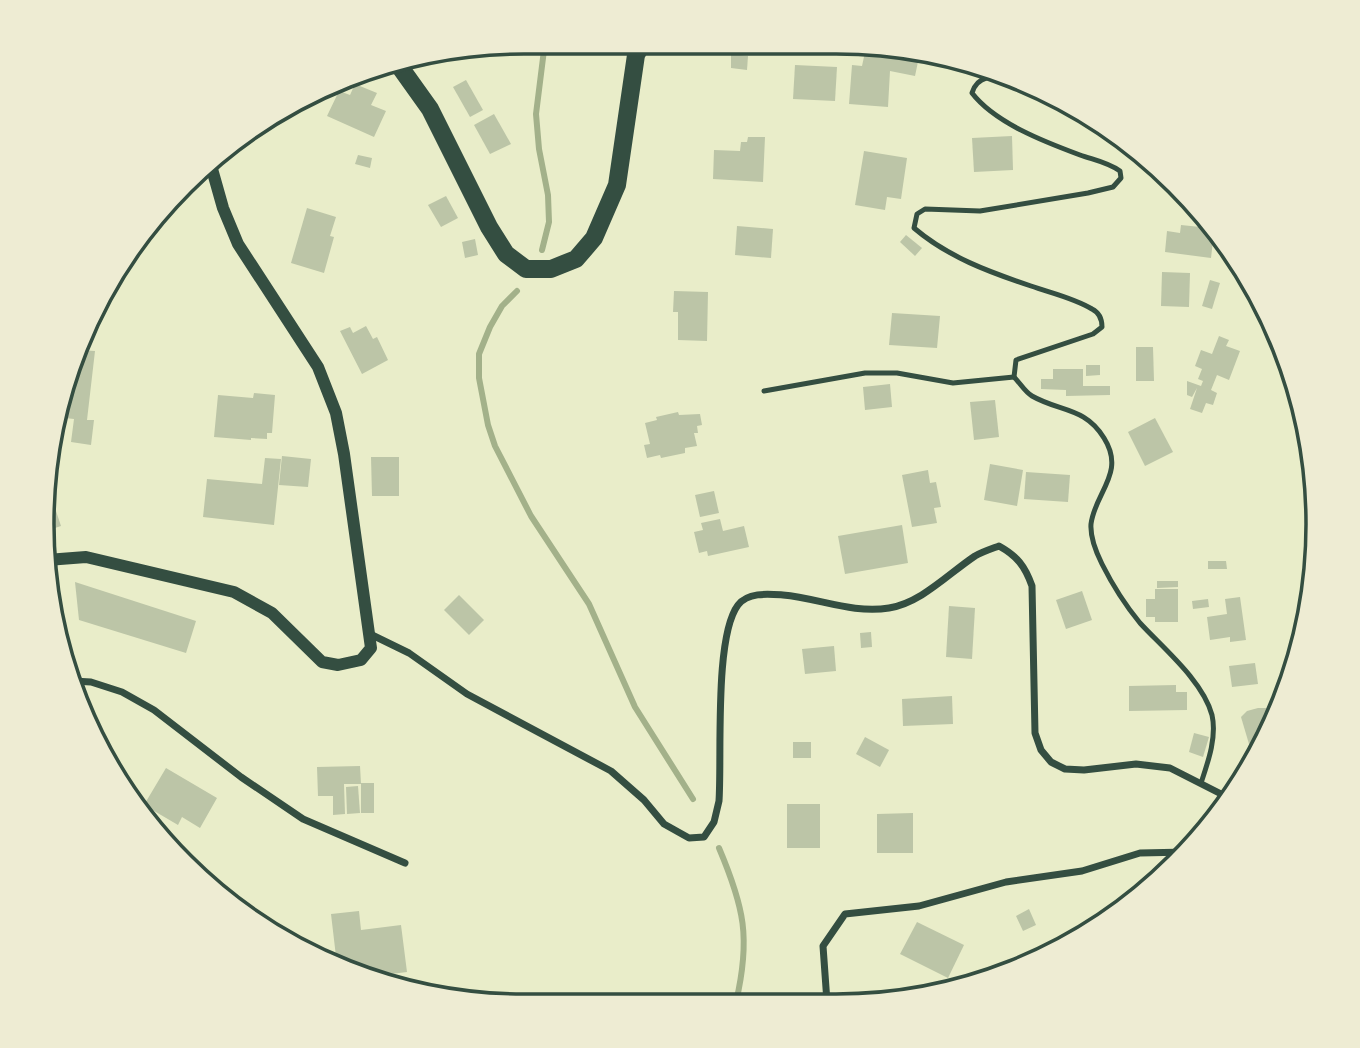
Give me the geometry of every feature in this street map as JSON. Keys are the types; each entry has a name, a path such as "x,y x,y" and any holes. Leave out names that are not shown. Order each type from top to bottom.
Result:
{"main road":[{"path":"402,70 430,109 489,227 506,254 526,269 551,269 576,259 594,238 617,185 637,54"}],"street":[{"path":"55,559 86,556 234,592 272,613 322,662 338,665 361,660 371,648 336,412 318,367 237,244 213,172"},
{"path":"370,634 409,653 467,694 611,771 644,800 664,824 689,838 704,836 714,822 719,800 723,661 729,626 739,604 758,594 785,595 867,610 890,608 911,601 977,554 999,545 1015,555 1026,569 1032,586 1035,733 1041,750 1051,762 1065,769 1084,770 1136,764 1170,768 1221,794"},
{"path":"81,681 122,691 154,709 241,777 303,820 405,863"},
{"path":"826,994 823,946 845,914 919,906 1006,882 1082,871 1140,853 1172,852"}],"lane":[{"path":"985,78 974,85 972,93 979,102 1011,124 1052,144 1108,163 1120,171 1121,178 1113,187 1088,193 980,211 945,208 925,209 917,214 914,228 933,244 986,270 1073,300 1095,310 1102,318 1102,327 1093,334 1016,360 1014,377"},
{"path":"765,391 865,373 897,373 954,383 1014,377"},
{"path":"1014,377 1031,395 1077,411 1093,423 1105,440 1112,462 1108,482 1091,523 1093,542 1103,567 1138,620 1202,693 1212,716 1213,740 1201,783"}],"building":[{"path":"731,54 748,56 747,70 731,68"},
{"path":"864,55 918,61 915,76 890,71 888,107 849,104 852,65 862,66"},
{"path":"795,65 837,67 835,101 793,99"},
{"path":"466,80 483,110 470,117 453,87"},
{"path":"357,85 377,93 371,105 386,111 374,137 327,116 338,93 350,95"},
{"path":"494,114 511,144 490,154 474,125"},
{"path":"1012,136 1013,170 974,172 972,138"},
{"path":"748,137 765,137 763,182 713,179 714,150 740,151 741,142 747,142"},
{"path":"864,151 907,158 901,199 887,197 885,210 855,205"},
{"path":"358,155 372,158 370,168 355,164"},
{"path":"446,196 458,218 441,227 428,205"},
{"path":"307,208 336,217 330,236 334,237 324,273 291,263"},
{"path":"1181,225 1200,227 1213,243 1211,258 1165,252 1167,231 1180,233"},
{"path":"737,226 773,229 771,258 735,255"},
{"path":"906,235 922,248 915,256 900,242"},
{"path":"475,239 478,255 465,258 462,242"},
{"path":"1162,272 1190,273 1189,307 1161,306"},
{"path":"1210,280 1220,283 1212,309 1202,306"},
{"path":"674,291 708,292 707,341 678,340 678,312 673,312"},
{"path":"892,313 940,316 937,348 889,345"},
{"path":"366,326 373,339 377,337 388,360 362,374 340,331 350,327 353,333"},
{"path":"1219,336 1229,340 1226,346 1240,351 1229,380 1217,375 1211,390 1217,393 1213,405 1206,403 1202,413 1190,409 1197,388 1192,397 1187,395 1187,381 1201,386 1203,381 1198,379 1202,369 1195,366 1201,350 1212,354"},
{"path":"1136,347 1153,347 1154,381 1136,381"},
{"path":"88,351 95,351 87,420 94,420 91,445 71,442 74,419 66,418 70,402"},
{"path":"1086,365 1100,365 1100,375 1086,376"},
{"path":"1053,369 1083,369 1083,386 1110,386 1110,395 1066,396 1066,390 1041,389 1041,379 1053,379"},
{"path":"890,384 892,407 865,410 863,387"},
{"path":"254,393 275,395 272,433 267,433 267,439 214,437 218,395 253,398"},
{"path":"995,400 999,437 974,440 970,402"},
{"path":"678,412 679,415 700,414 702,425 697,426 698,433 694,433 697,446 685,448 685,453 647,458 644,445 650,444 645,423 657,420 656,417"},
{"path":"1155,418 1173,452 1145,466 1128,432"},
{"path":"282,456 311,459 308,487 279,485"},
{"path":"371,457 399,457 399,496 372,496"},
{"path":"265,458 281,459 274,525 203,517 207,479 262,484"},
{"path":"990,464 1023,470 1017,506 984,500"},
{"path":"928,470 930,483 936,482 941,507 934,508 937,523 912,527 902,475"},
{"path":"1026,472 1070,475 1068,502 1024,499"},
{"path":"714,491 719,513 700,517 695,495"},
{"path":"55,507 61,526 54,528"},
{"path":"720,519 723,531 744,526 749,547 708,556 707,551 699,553 694,532 703,530 701,523"},
{"path":"902,525 908,563 845,574 838,536"},
{"path":"1208,561 1226,561 1227,569 1208,569"},
{"path":"1157,581 1178,581 1178,587 1157,588"},
{"path":"75,582 196,621 186,653 79,620"},
{"path":"1155,589 1178,589 1178,622 1155,622 1155,617 1146,617 1146,599 1155,599"},
{"path":"1082,591 1092,620 1066,629 1056,600"},
{"path":"459,595 484,620 469,635 444,610"},
{"path":"1240,597 1246,640 1230,642 1230,637 1210,640 1207,617 1227,614 1225,599"},
{"path":"1208,599 1209,607 1193,609 1192,601"},
{"path":"949,606 975,608 972,659 946,657"},
{"path":"871,632 872,647 861,648 860,633"},
{"path":"834,646 836,671 805,674 802,649"},
{"path":"1255,663 1258,684 1232,687 1229,666"},
{"path":"1176,685 1176,692 1187,692 1187,710 1129,711 1129,686"},
{"path":"952,696 953,724 903,726 902,699"},
{"path":"1258,708 1266,708 1267,711 1249,744 1241,717 1247,711"},
{"path":"1194,733 1209,737 1203,757 1189,752"},
{"path":"865,737 889,750 880,767 856,754"},
{"path":"793,742 811,742 811,758 793,758"},
{"path":"360,766 361,784 344,784 345,814 333,815 333,796 318,796 317,767"},
{"path":"166,768 217,798 200,828 182,817 178,825 150,808 146,802"},
{"path":"361,783 374,783 374,813 361,813"},
{"path":"358,786 360,813 347,814 346,787"},
{"path":"787,804 820,804 820,848 787,848"},
{"path":"913,813 913,853 877,853 877,814"},
{"path":"1029,909 1036,925 1023,931 1016,916"},
{"path":"359,911 361,930 401,925 407,972 390,974 336,954 331,914"},
{"path":"917,922 964,945 948,978 900,954"}],"waterway":[{"path":"542,250 549,222 548,195 539,149 536,114 544,54"},
{"path":"517,291 502,306 479,354 479,378 495,446 531,516 589,604 635,707 693,799"},
{"path":"719,848 743,923 743,959 738,994"}]}
